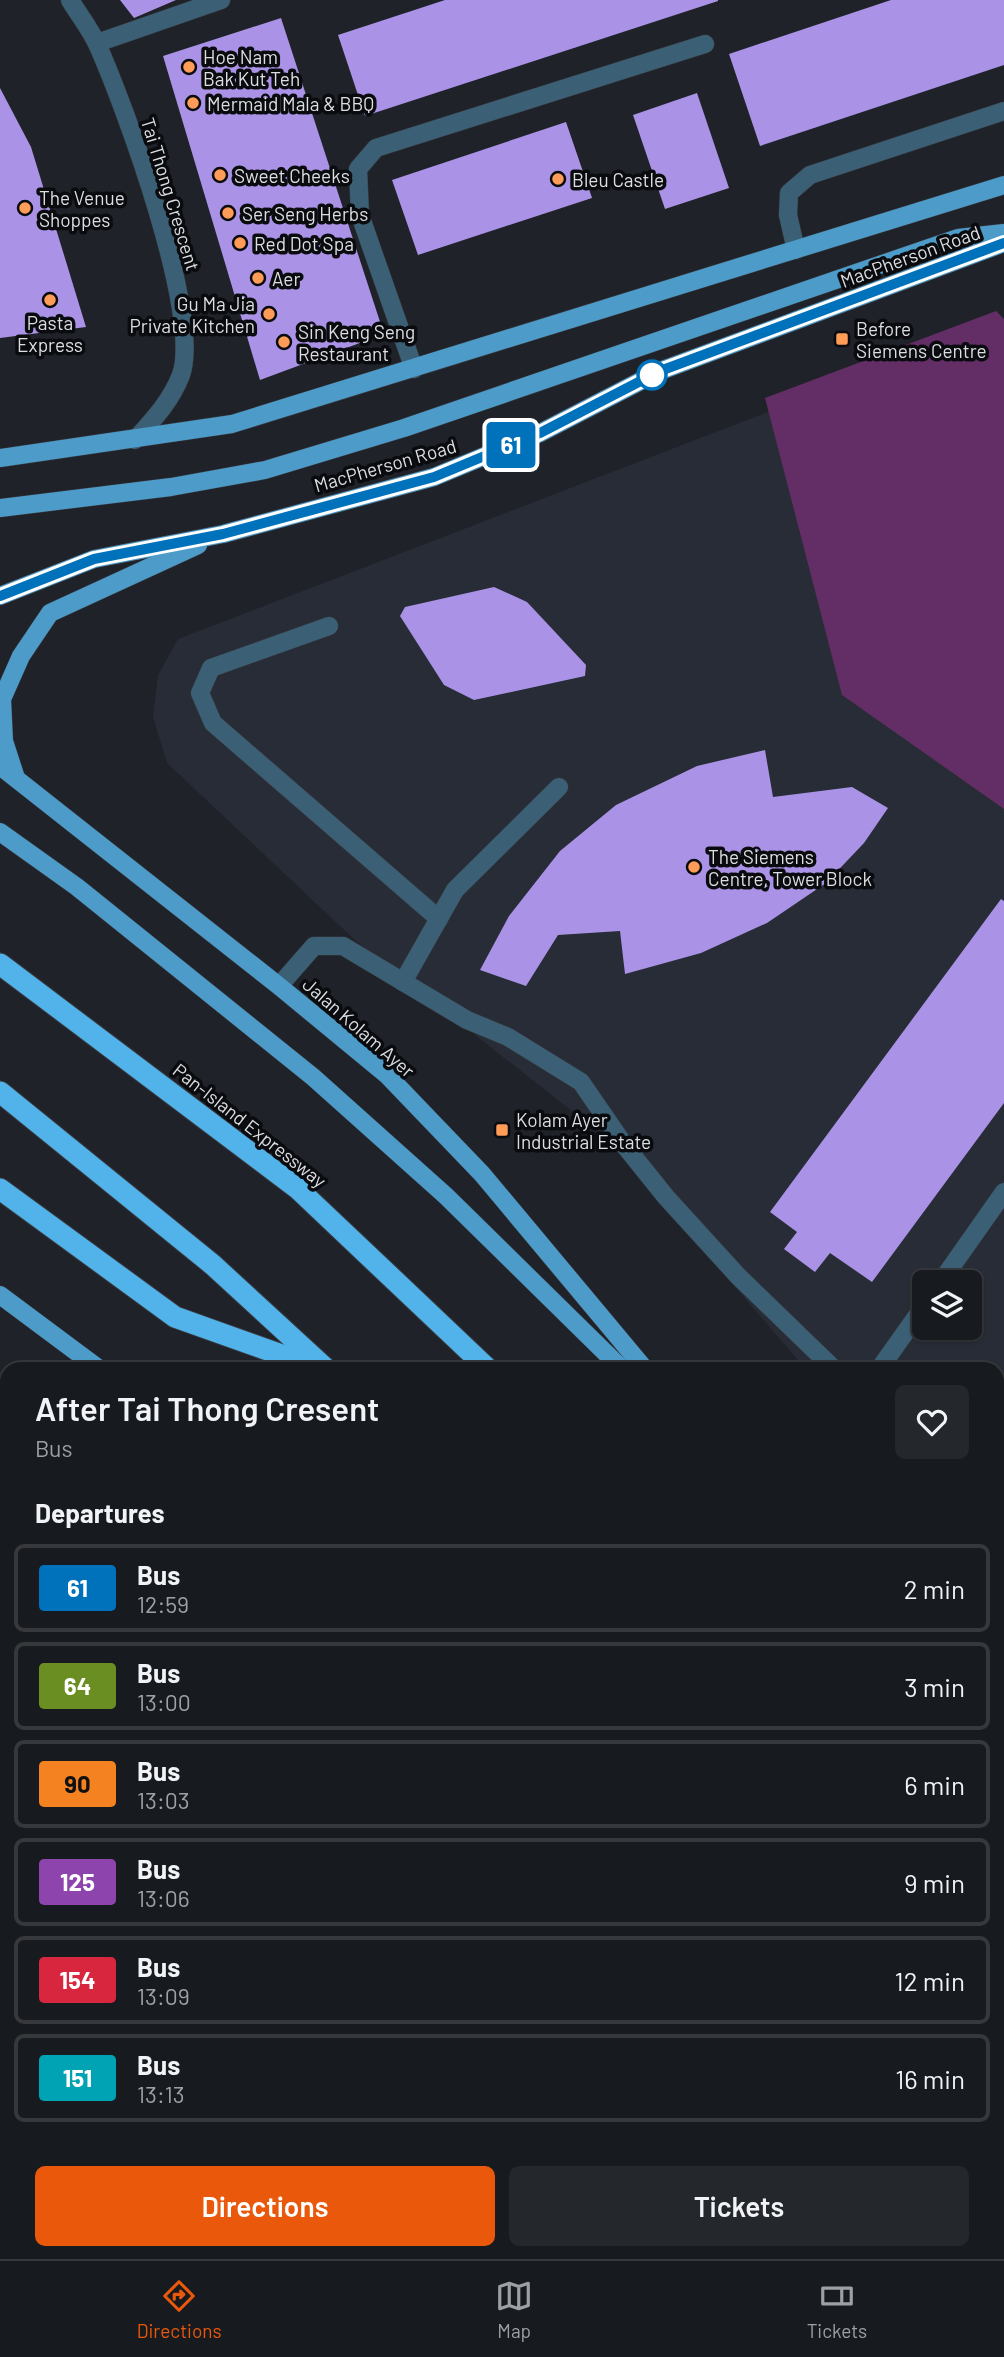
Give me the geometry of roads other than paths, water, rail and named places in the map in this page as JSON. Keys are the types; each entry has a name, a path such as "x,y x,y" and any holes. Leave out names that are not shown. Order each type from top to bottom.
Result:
{"highway":[{"name":"Pan-Island Expressway","path":"0,964 297,1188 481,1362"},
{"path":"0,1092 213,1265 318,1362"},
{"path":"0,1189 175,1317 301,1362"}],"main road":[{"name":"MacPherson Road","path":"0,458 232,424 1004,185"},
{"path":"0,508 171,487 265,470 404,428 958,238 1004,233"},
{"name":"MacPherson Road","path":"0,596 94,559 223,534 434,477 540,433 660,371 1004,243"},
{"path":"8,771 2,699 21,656 50,613 223,534"},
{"name":"Jalan Kolam Ayer","path":"8,771 387,1075 482,1174 639,1362"},
{"path":"0,832 77,887 313,1077 446,1196 615,1362"},
{"path":"0,1295 90,1362"}],"street":[{"name":"Tai Thong Crescent","path":"70,0 97,43 154,202 180,295 184,344 181,373 162,411 135,440"},
{"path":"97,43 221,0"},
{"path":"414,369 360,215 358,169 376,148 705,44"},
{"path":"796,250 788,215 789,192 810,175 1004,111"},
{"path":"329,626 211,668 200,693 213,723 439,919"},
{"path":"403,982 455,890 497,845 559,787"},
{"path":"279,986 314,946 343,946 467,1020 508,1037 581,1082 625,1146 666,1197 738,1276 828,1362"},
{"path":"949,1270 1004,1192"},
{"path":"884,1362 912,1323"}],"place":[{"name":"Hoe Nam Bak Kut Teh","path":"189,67"},
{"name":"Mermaid Mala & BBQ","path":"193,103"},
{"name":"Sweet Cheeks","path":"220,175"},
{"name":"Bleu Castle","path":"558,179"},
{"name":"The Venue Shoppes","path":"25,208"},
{"name":"Ser Seng Herbs","path":"228,213"},
{"name":"Red Dot Spa","path":"240,243"},
{"name":"Aer","path":"258,278"},
{"name":"Pasta Express","path":"50,300"},
{"name":"Gu Ma Jia Private Kitchen","path":"269,314"},
{"name":"Before Siemens Centre","path":"842,339"},
{"name":"Sin Keng Seng Restaurant","path":"284,342"},
{"name":"The Siemens Centre, Tower Block","path":"694,867"},
{"name":"Kolam Ayer Industrial Estate","path":"502,1130"}]}
